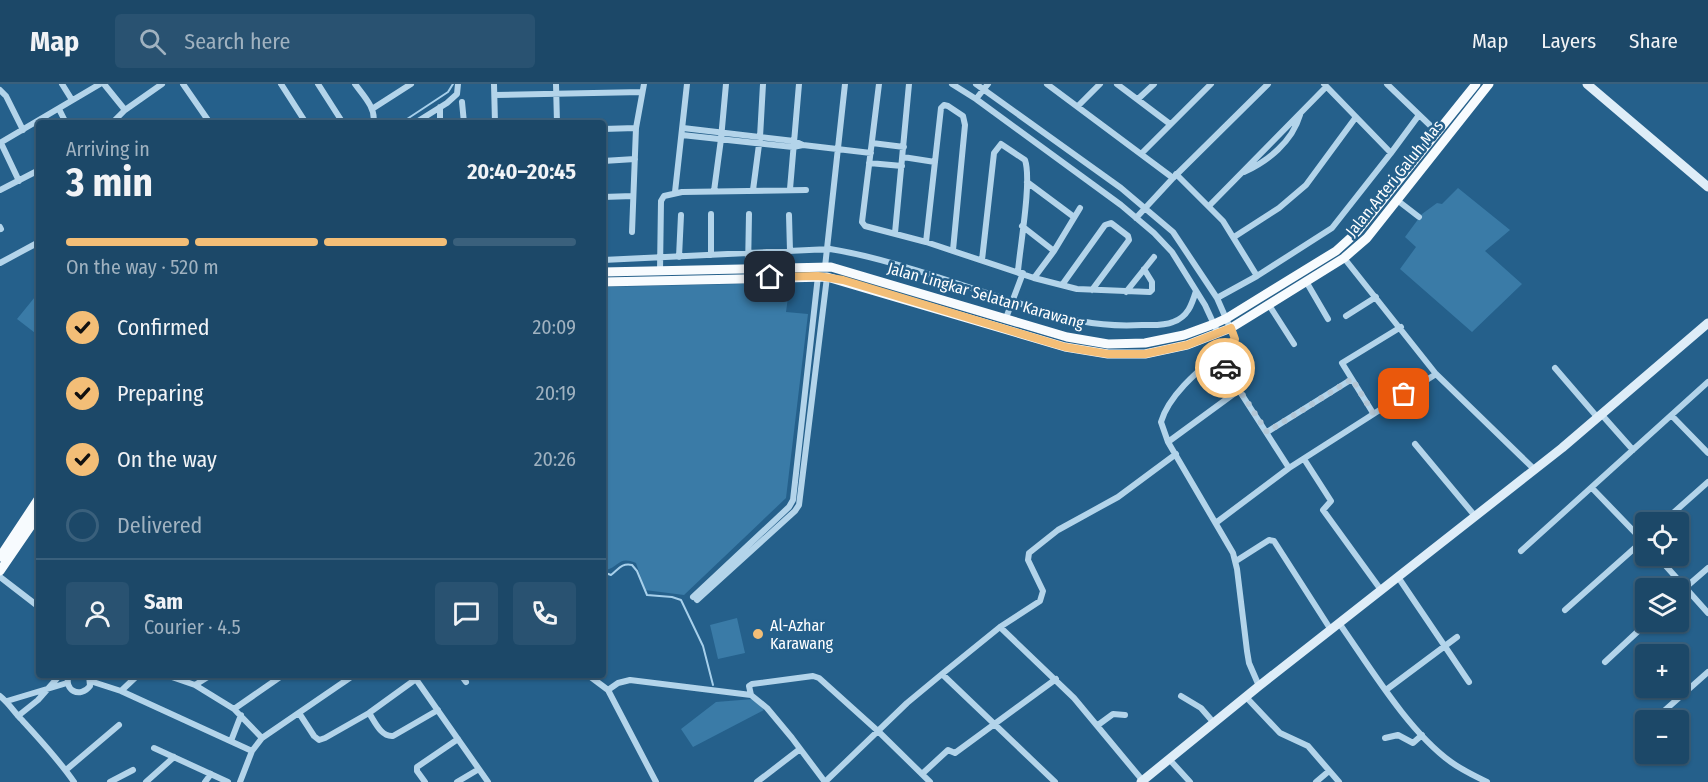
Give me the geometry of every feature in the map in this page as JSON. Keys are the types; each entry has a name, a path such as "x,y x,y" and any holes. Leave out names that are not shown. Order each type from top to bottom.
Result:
{"main road":[{"name":"Jalan Lingkar Selatan Karawang","path":"606,272 748,269 823,273 1065,347 1108,354 1145,354 1187,345 1346,243 1358,232 1476,84"},
{"name":"Jalan Arteri Galuh Mas","path":"1216,328 1231,328 1344,258 1366,238 1489,84"},
{"name":"Jalan Lingkar Selatan Karawang","path":"606,282 823,273 845,270 1067,337 1108,344 1145,343 1216,328"},
{"path":"966,317 970,307"},
{"path":"0,556 36,502"},
{"path":"0,571 36,518"}],"street":[{"path":"62,84 72,100"},
{"path":"40,120 102,84 125,110"},
{"path":"115,120 125,110 162,84"},
{"path":"183,84 208,120"},
{"path":"281,84 304,120"},
{"path":"318,84 341,120"},
{"path":"355,84 372,109 373,120"},
{"path":"394,84 399,92"},
{"path":"372,109 411,84"},
{"path":"420,120 457,94 458,84"},
{"path":"494,84 495,120"},
{"path":"556,84 557,120"},
{"path":"632,232 636,128 644,84"},
{"path":"675,192 687,84"},
{"path":"714,191 722,136 726,84"},
{"path":"753,190 760,140 763,84"},
{"path":"790,189 799,84"},
{"path":"695,598 793,501 823,273 844,84"},
{"path":"879,84 862,222 865,226 953,250 1034,278 1092,290 1151,291 1153,284 1144,269"},
{"path":"895,233 909,84"},
{"path":"952,84 1121,204 1172,252 1216,328"},
{"path":"976,84 986,87 1145,207 1173,232 1217,298 1227,318 1235,339 1184,386 1163,415 1161,422 1168,442 1216,522 1236,561 1249,663 1259,686"},
{"path":"1047,84 1174,176 1209,206 1234,237 1257,276"},
{"path":"1078,106 1100,84"},
{"path":"1117,84 1170,124"},
{"path":"1138,99 1154,84"},
{"path":"1142,153 1210,84"},
{"path":"1136,218 1174,176 1269,84"},
{"path":"1387,84 1437,132"},
{"path":"1587,84 1708,187"},
{"path":"1209,206 1325,85 1391,153"},
{"path":"976,99 986,87"},
{"path":"0,90 6,96 23,130"},
{"path":"495,95 642,92"},
{"path":"462,102 464,120"},
{"path":"926,242 941,108 944,105 964,119 953,250"},
{"path":"440,107 440,120"},
{"path":"58,109 64,120"},
{"path":"1217,298 1257,276 1332,228 1419,115"},
{"path":"1234,237 1279,208 1306,185 1356,117"},
{"path":"19,181 0,143 36,122"},
{"path":"606,129 636,128"},
{"path":"682,131 871,153"},
{"path":"872,143 904,147"},
{"path":"982,260 994,153 1001,144 1025,160 1027,182 1020,272 1006,318"},
{"path":"903,157 935,162"},
{"path":"606,161 635,159"},
{"path":"869,163 902,166"},
{"path":"0,190 36,172"},
{"path":"1027,182 1074,217"},
{"path":"660,271 661,201 664,196 675,192 806,190"},
{"path":"606,197 633,196"},
{"path":"1397,200 1419,217"},
{"path":"1034,278 1054,251 1080,208"},
{"path":"711,214 711,255"},
{"path":"748,269 749,214"},
{"path":"679,257 681,215"},
{"path":"789,215 790,251"},
{"path":"1062,285 1105,225 1111,223 1128,236 1129,240 1092,290"},
{"path":"1023,226 1054,251"},
{"path":"0,263 36,244"},
{"path":"606,260 825,249 852,253 1052,315 1109,326 1172,323 1184,316 1191,308 1196,291"},
{"path":"1126,292 1154,257"},
{"path":"1344,258 1436,374 1535,470"},
{"path":"1307,283 1328,319"},
{"path":"1346,316 1376,297"},
{"path":"1269,305 1294,344"},
{"path":"1000,627 1056,680 1098,725 1142,781 1259,686 1535,470 1708,322"},
{"path":"1373,413 1342,364 1343,361 1401,327"},
{"path":"1217,356 1289,468"},
{"path":"1555,368 1633,450"},
{"path":"1216,522 1289,468 1436,374"},
{"path":"1267,432 1352,379"},
{"path":"1521,551 1708,382"},
{"path":"1168,442 1239,390"},
{"path":"1672,416 1708,453"},
{"path":"1415,444 1475,516"},
{"path":"608,690 618,683 630,680 751,695 767,708 825,782 907,703 1000,627 1040,601 1043,591 1028,560 1029,553 1058,530 1118,497 1176,454"},
{"path":"1304,459 1331,501 1323,510 1381,590"},
{"path":"1674,512 1708,482"},
{"path":"1592,488 1635,530"},
{"path":"1236,561 1269,540 1274,541 1331,630"},
{"path":"1565,610 1635,549"},
{"path":"1666,566 1678,578"},
{"path":"1689,584 1708,568"},
{"path":"0,577 36,605"},
{"path":"1398,577 1469,682"},
{"path":"1689,591 1708,613"},
{"path":"1339,623 1386,690 1422,735 1448,760 1487,782"},
{"path":"1605,662 1637,632"},
{"path":"1386,690 1457,637"},
{"path":"1665,710 1708,672"},
{"path":"942,674 1055,782"},
{"path":"751,695 749,686 752,684 813,676 825,682 930,782"},
{"path":"18,716 48,690 58,678"},
{"path":"67,683 68,678"},
{"path":"67,683 73,691 79,693 88,689 89,678 252,751"},
{"path":"121,691 135,678"},
{"path":"174,678 195,686 234,709 262,738"},
{"path":"195,686 207,678"},
{"path":"234,709 279,678"},
{"path":"240,782 252,751 262,738 350,678"},
{"path":"299,713 319,740 369,713 413,678"},
{"path":"415,678 488,782"},
{"path":"463,678 465,682"},
{"path":"592,678 608,690 656,782"},
{"path":"922,774 948,750 955,753 1056,680"},
{"path":"67,683 48,690 3,698 74,782"},
{"path":"1181,696 1201,708 1214,723"},
{"path":"1246,697 1271,726 1290,739 1305,744 1339,782"},
{"path":"369,713 383,733 393,736 438,710"},
{"path":"1098,725 1113,714 1125,715"},
{"path":"231,741 241,715"},
{"path":"66,770 119,725"},
{"path":"1385,738 1398,735 1413,742 1422,735"},
{"path":"425,782 417,771 417,767 458,739"},
{"path":"154,748 228,782"},
{"path":"757,782 800,749"},
{"path":"146,782 174,757"},
{"path":"1169,759 1190,782"},
{"path":"457,782 479,769"},
{"path":"110,782 133,770"},
{"path":"1316,782 1329,771"},
{"path":"204,782 211,774"}],"shaded area":[{"path":"1458,188 1510,230 1485,251 1522,284 1472,332 1400,269 1416,247 1405,237 1422,214 1437,203 1442,204"},
{"path":"790,283 786,312 808,314 786,498 684,595 645,590 636,563 630,561 623,561 606,570 606,287"},
{"path":"36,296 36,334 17,319"},
{"path":"737,618 745,653 718,659 710,625"},
{"path":"753,699 764,710 693,747 681,729 716,702"}],"waterway":[{"path":"406,120 448,92 453,84"},
{"path":"606,573 611,575 623,566 632,565 647,595 681,600 703,646 713,685"}],"way so far":[{"path":"1225,368 1267,432 1352,379 1373,413 1404,394"}],"place":[{"name":"Al-Azhar Karawang","path":"758,634"}],"route":[{"path":"770,277 818,276 843,280 1065,347 1108,354 1145,354 1187,345 1231,328 1235,339 1217,356 1225,368"}]}
